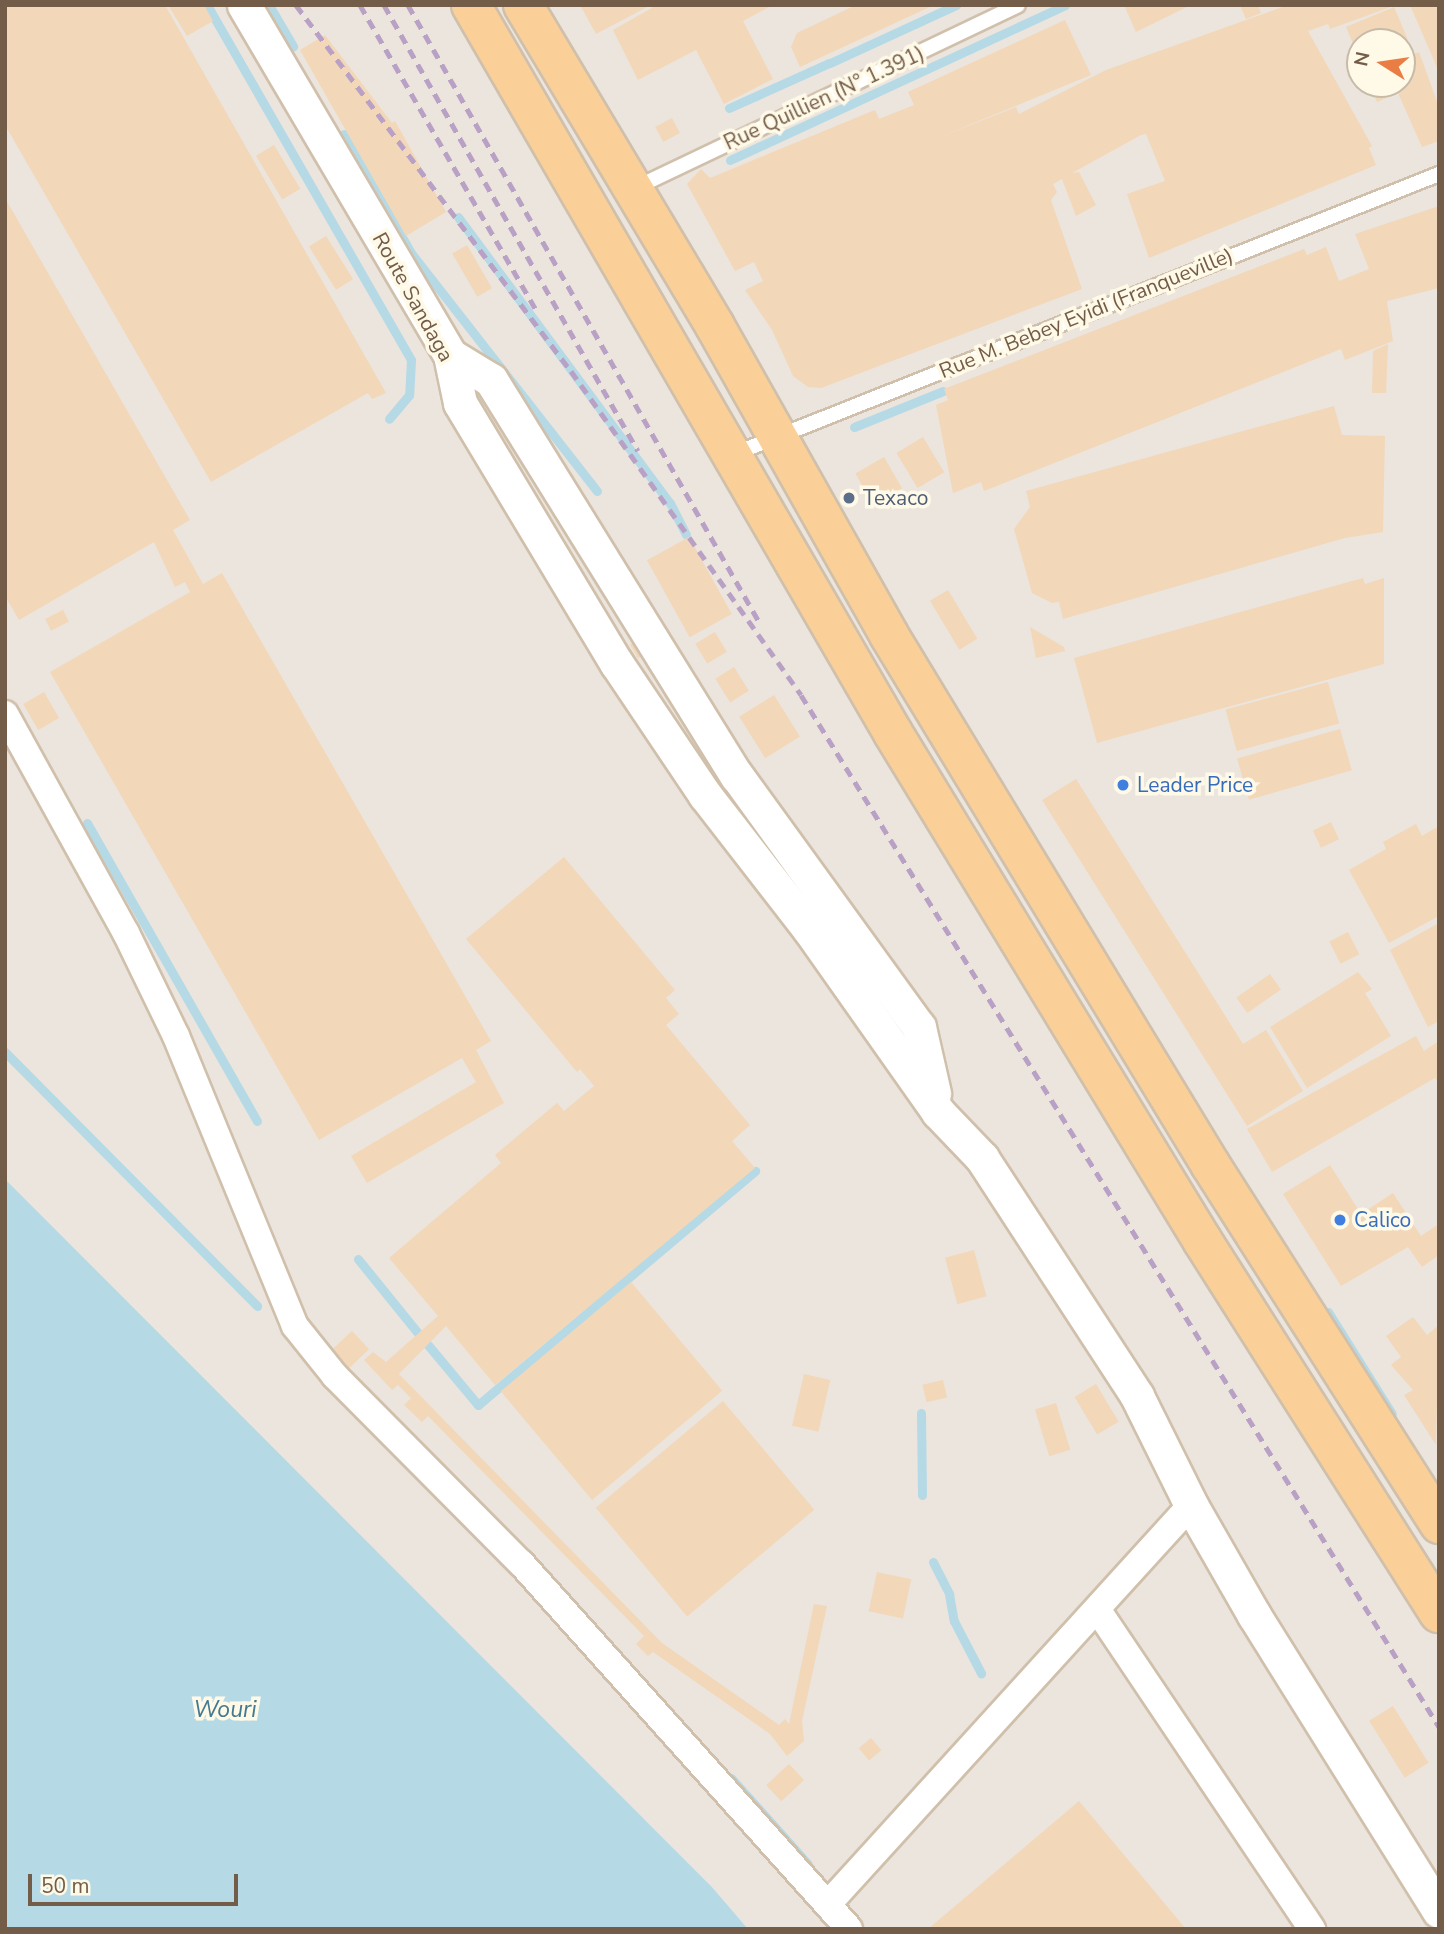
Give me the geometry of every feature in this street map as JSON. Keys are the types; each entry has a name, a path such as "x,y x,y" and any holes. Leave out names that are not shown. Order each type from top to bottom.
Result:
{"highway":[{"path":"471,5 893,733 1086,1050 1439,1613"},
{"path":"523,5 777,435 889,635 1128,1030 1439,1524"}],"street":[{"name":"Route Sandaga","path":"244,5 450,355 460,403 617,664 705,795 822,920"},
{"path":"450,355 491,380 737,776 822,920 906,1037 938,1112 982,1158 1137,1396 1191,1505 1439,1911"},
{"path":"5,714 126,933 170,1025 295,1325 335,1376 521,1563 849,1929"},
{"path":"828,1904 1191,1505"},
{"path":"1097,1609 1312,1929"}],"lane":[{"name":"Rue Quillien (N° 1.391)","path":"630,190 1017,5"},
{"name":"Rue M. Bebey Eyidi (Franqueville)","path":"733,454 1439,174"}],"shaded area":[{"path":"5,5 1439,5 1439,1929 748,1929 712,1887 5,1179"}],"water":[{"name":"Wouri","path":"5,1179 712,1887 748,1929 5,1929"}],"building":[{"path":"5,5 165,5 386,393 372,399 368,393 211,482 5,125"},
{"path":"168,5 204,5 213,21 187,36"},
{"path":"580,5 651,5 596,34"},
{"path":"657,5 773,5 743,21 773,79 724,104 696,50 638,80 613,30"},
{"path":"856,5 934,5 800,67 791,47 797,33"},
{"path":"1124,5 1191,5 1136,32"},
{"path":"1240,5 1258,5 1261,13 1246,19"},
{"path":"1288,5 1396,5 1330,29 1328,24 1308,31 1372,146 1369,148 1376,165 1149,258 1127,194 1165,181 1146,134 1141,135 1072,173 1079,172 1096,205 1076,216 1062,179 1053,184 1057,192 1051,200 1082,289 821,388 808,387 793,376 772,330 745,290 763,281 754,262 735,271 687,184 701,169 710,178 875,110 879,119 914,105 908,92 1065,20 1091,75 930,141 1016,107 1019,114 1106,70"},
{"path":"1410,5 1439,5 1439,72"},
{"path":"1394,7 1403,28 1346,28"},
{"path":"325,35 392,123 395,121 446,212 406,236 300,50"},
{"path":"1419,52 1439,107 1439,141 1422,147 1400,98 1416,98 1416,53"},
{"path":"672,118 680,133 663,142 655,127"},
{"path":"274,145 300,189 282,200 256,156"},
{"path":"5,198 190,520 173,530 203,584 222,573 491,1041 476,1050 504,1103 367,1183 351,1156 476,1082 462,1058 319,1140 50,672 190,592 185,582 175,587 154,542 19,620 5,596"},
{"path":"1439,206 1439,288 1387,301 1393,341 1345,360 1341,349 984,491 981,482 953,493 936,405 948,400 944,389 1304,249 1307,255 1326,247 1339,281 1369,269 1355,234"},
{"path":"326,236 353,279 336,290 309,247"},
{"path":"467,245 492,288 477,297 452,254"},
{"path":"1388,344 1386,393 1372,393 1373,351"},
{"path":"1334,406 1342,435 1385,436 1383,532 1345,538 1063,619 1059,602 1052,603 1032,593 1014,529 1030,507 1026,491"},
{"path":"923,437 944,472 918,488 896,453"},
{"path":"884,457 902,488 873,505 855,474"},
{"path":"689,537 732,614 690,637 647,560"},
{"path":"1363,578 1365,584 1384,578 1384,664 1097,743 1074,658"},
{"path":"948,590 977,639 959,650 930,601"},
{"path":"63,610 69,622 51,631 45,619"},
{"path":"1030,627 1064,647 1065,651 1036,658"},
{"path":"715,632 727,652 707,664 695,644"},
{"path":"636,641 644,655 638,658 630,644"},
{"path":"734,667 749,691 730,702 715,679"},
{"path":"1328,682 1339,724 1237,751 1226,709"},
{"path":"44,692 59,718 38,730 23,704"},
{"path":"774,695 800,737 765,758 739,717"},
{"path":"1340,729 1352,770 1249,800 1237,758"},
{"path":"1076,779 1243,1044 1266,1030 1303,1091 1247,1126 1042,800"},
{"path":"1331,822 1339,839 1321,848 1313,830"},
{"path":"1416,824 1422,836 1439,826 1439,916 1389,943 1349,870 1386,849 1383,842"},
{"path":"564,857 675,990 666,998 679,1014 666,1025 750,1125 732,1141 755,1168 495,1385 446,1326 399,1374 662,1643 779,1725 785,1719 789,1724 814,1604 827,1606 802,1721 804,1741 787,1756 770,1734 653,1652 648,1656 636,1644 644,1636 428,1416 422,1422 404,1405 411,1398 398,1385 392,1390 364,1360 373,1352 386,1362 438,1316 389,1258 501,1163 495,1155 557,1103 564,1111 594,1086 580,1069 577,1072 466,939"},
{"path":"1439,923 1439,1021 1428,1027 1390,950"},
{"path":"1348,932 1359,954 1341,964 1329,942"},
{"path":"1358,972 1372,989 1365,993 1391,1036 1307,1088 1270,1027"},
{"path":"1270,974 1281,990 1247,1013 1236,998"},
{"path":"1416,1036 1424,1051 1439,1041 1439,1084 1435,1078 1272,1172 1247,1129"},
{"path":"1330,1165 1361,1214 1393,1193 1421,1236 1439,1224 1439,1255 1422,1267 1408,1247 1341,1286 1283,1194"},
{"path":"974,1250 986,1296 957,1304 945,1258"},
{"path":"631,1282 722,1391 592,1500 501,1391"},
{"path":"1413,1317 1427,1335 1439,1325 1436,1445 1404,1395 1413,1390 1391,1365 1401,1357 1386,1336"},
{"path":"352,1331 369,1349 346,1370 329,1352"},
{"path":"804,1374 830,1380 818,1432 792,1426"},
{"path":"943,1380 947,1398 927,1402 923,1385"},
{"path":"1096,1384 1119,1422 1097,1435 1075,1397"},
{"path":"723,1401 814,1510 687,1616 596,1508"},
{"path":"1056,1403 1070,1450 1049,1456 1035,1409"},
{"path":"877,1572 911,1579 903,1618 869,1611"},
{"path":"1393,1706 1429,1763 1405,1778 1369,1721"},
{"path":"871,1738 881,1750 869,1761 859,1748"},
{"path":"789,1764 804,1780 781,1801 766,1785"},
{"path":"1079,1801 1186,1929 928,1929"}],"waterway":[{"path":"207,5 411,360 409,395 389,419"},
{"path":"269,5 293,46"},
{"path":"830,63 956,5"},
{"path":"730,160 1065,5"},
{"path":"729,108 829,63"},
{"path":"344,134 411,253 597,491"},
{"path":"458,217 670,503 686,534"},
{"path":"854,427 943,391"},
{"path":"87,823 257,1121"},
{"path":"5,1052 257,1306"},
{"path":"428,1345 478,1405 755,1171"},
{"path":"358,1259 418,1333"},
{"path":"1328,1312 1392,1414"},
{"path":"921,1413 922,1495"},
{"path":"933,1562 949,1594 954,1621 981,1673"},
{"path":"731,1778 808,1864"}],"railway":[{"path":"296,5 571,371 801,695 1439,1727"},
{"path":"360,5 537,312"},
{"path":"384,5 638,451"},
{"path":"408,5 758,620"}],"place":[{"name":"Texaco","path":"849,498"},
{"name":"Leader Price","path":"1123,785"},
{"name":"Calico","path":"1340,1220"}]}
